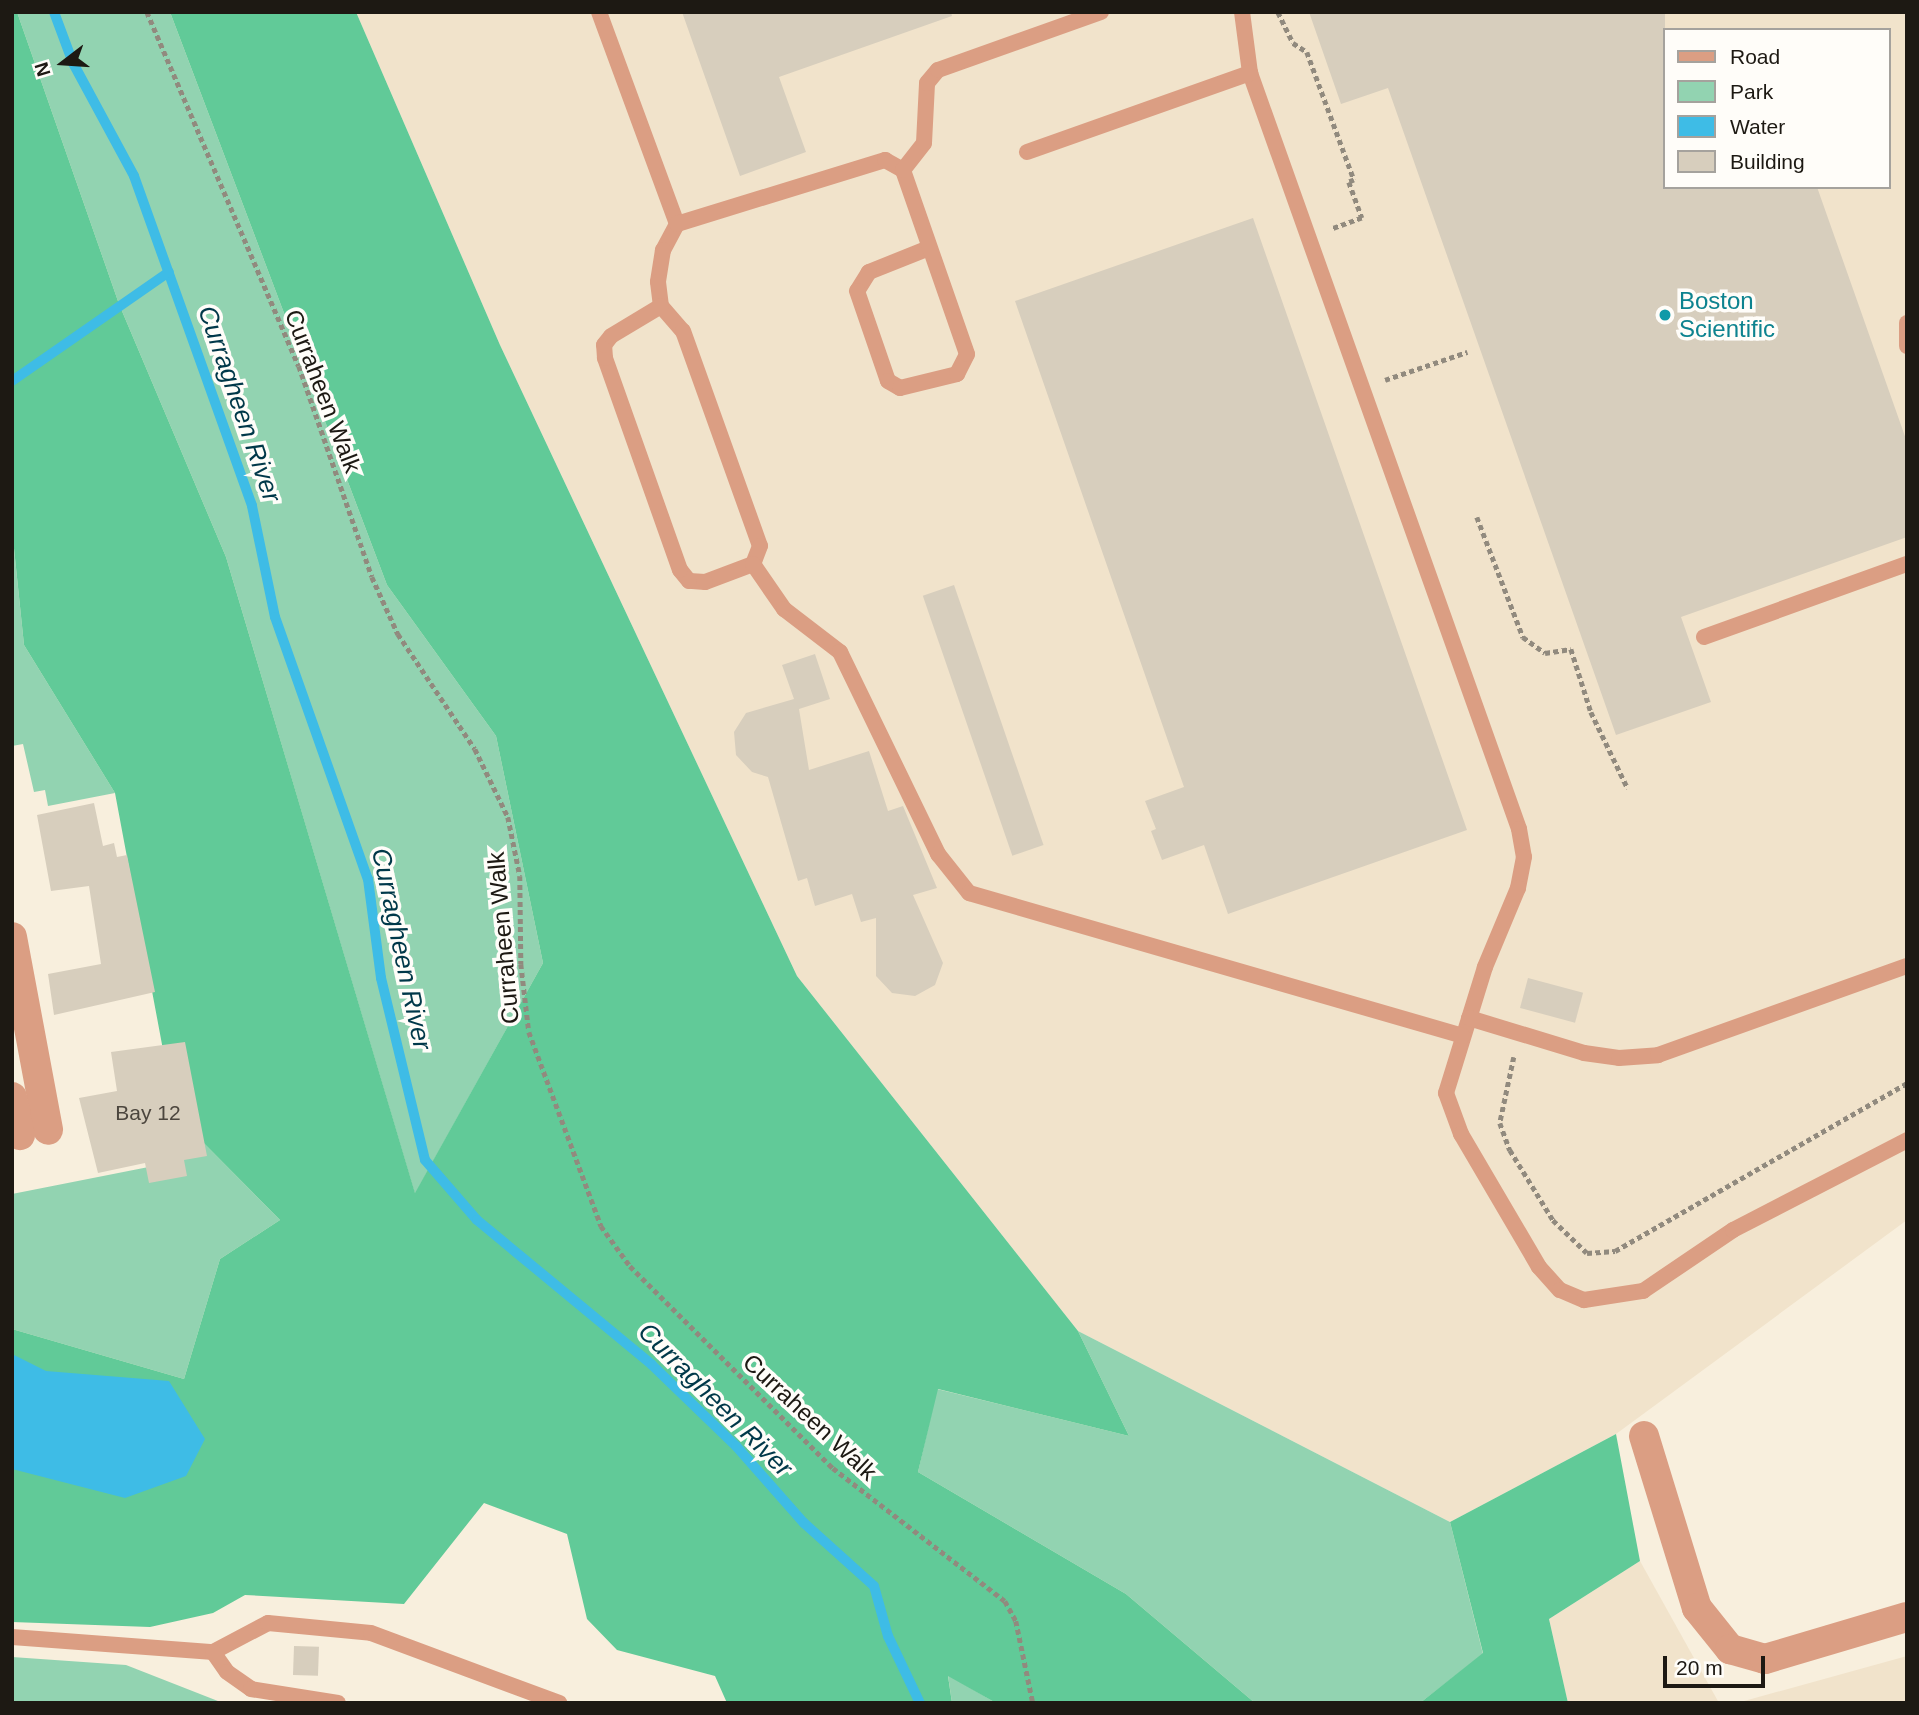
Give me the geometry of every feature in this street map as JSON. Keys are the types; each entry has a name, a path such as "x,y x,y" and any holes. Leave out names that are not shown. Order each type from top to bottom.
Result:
{"street":[{"path":"12,937 34,1132 12,1097"},
{"path":"1644,1436 1697,1608 1730,1649 1765,1659 1907,1617"}],"lane":[{"path":"599,12 677,224"},
{"path":"903,170 923,143 927,83 938,70 1101,12"},
{"path":"1242,12 1250,73 1519,829 1524,857 1518,888 1469,1018 1446,1093 1451,1115 1539,1267 1560,1290 1584,1300 1643,1291 1733,1230 1907,1140"},
{"path":"1027,152 1250,73"},
{"path":"661,306 604,345 671,545 689,581 705,582 753,564 760,547 683,331 661,306 657,282 663,250 677,224 885,160 903,170 967,354 965,364 957,373 900,388 888,381 857,291 869,272 929,248"},
{"path":"1907,323 1907,346"},
{"path":"753,564 784,609 840,652 938,854 969,893 1463,1036"},
{"path":"1704,637 1907,564"},
{"path":"1469,1018 1519,1034 1607,1056 1658,1055 1907,966"},
{"path":"12,1637 213,1652 268,1623 372,1633 559,1703"},
{"path":"213,1652 227,1672 251,1689 338,1703"}],"path":[{"name":"Curraheen Walk","path":"147,12 299,366 372,577 398,634 475,749 508,817 520,876 529,1032 601,1226 630,1266 833,1468 1004,1601 1016,1621 1033,1703"},
{"path":"1278,12 1293,43 1307,52 1354,180 1349,182 1362,218 1308,237"},
{"path":"1362,388 1467,352"},
{"path":"1477,517 1522,638 1545,653 1571,649 1591,712 1628,789"},
{"path":"1519,1034 1500,1123 1553,1220 1587,1253 1615,1251 1907,1083"}],"shaded area":[{"path":"356,12 1907,12 1907,1220 1616,1434 1450,1522 1078,1331 797,976 500,345"},
{"path":"1640,1561 1719,1703 1568,1703 1549,1619"},
{"path":"1907,1656 1907,1703 1737,1703"}],"green space":[{"path":"12,12 17,12 119,304 226,557 415,1193 543,963 496,736 387,585 170,12 356,12 500,345 797,976 1078,1331 1129,1436 938,1389 918,1472 1126,1594 1255,1703 996,1703 948,1676 952,1703 727,1703 715,1676 617,1650 587,1619 567,1534 484,1503 404,1604 245,1595 213,1613 150,1627 12,1622 12,1329 184,1379 220,1259 280,1220 175,1114 115,793 24,645 12,529"},
{"path":"17,12 170,12 387,585 496,736 543,963 415,1194 226,557 119,304"},
{"path":"12,529 24,645 115,793 48,806 45,790 34,792 23,744 12,746"},
{"path":"175,1114 280,1220 220,1259 184,1379 12,1329 12,1194 184,1160"},
{"path":"1078,1331 1450,1522 1483,1654 1420,1703 1255,1703 1126,1594 918,1472 937,1389 1129,1436"},
{"path":"1616,1434 1640,1561 1549,1619 1568,1703 1420,1703 1483,1653 1450,1522"},
{"path":"12,1657 126,1665 223,1703 12,1703"},
{"path":"948,1675 996,1703 952,1703"}],"water":[{"path":"12,1354 46,1371 169,1381 205,1439 186,1476 125,1498 12,1469"}],"building":[{"path":"682,12 951,12 952,16 779,77 806,152 740,176"},
{"name":"Boston Scientific","path":"1309,12 1665,12 1664,189 1818,189 1907,442 1907,537 1681,617 1711,702 1616,735 1388,88 1341,104"},
{"path":"1253,218 1467,830 1228,914 1204,845 1162,860 1151,831 1156,829 1145,801 1184,787 1015,301"},
{"path":"954,585 1044,845 1012,856 923,596"},
{"path":"815,654 830,699 799,709 809,770 869,751 888,811 903,806 937,888 913,895 943,963 935,985 915,996 892,993 876,976 876,918 861,922 852,894 815,906 807,878 798,881 768,777 752,772 736,755 734,732 746,713 794,699 782,665"},
{"path":"94,803 103,846 114,843 117,857 127,855 155,992 54,1015 48,974 101,964 89,886 51,891 37,815"},
{"path":"1528,978 1583,993 1575,1023 1520,1008"},
{"path":"185,1042 207,1156 184,1160 187,1176 149,1183 145,1163 98,1173 79,1098 117,1091 111,1052"},
{"path":"294,1646 319,1647 318,1676 293,1675"}],"waterway":[{"name":"Curragheen River","path":"54,12 73,63 134,176 252,506 275,617 368,879 381,978 425,1160 477,1220 652,1365 736,1446 804,1523 874,1586 888,1636 920,1703"},
{"path":"12,381 169,272"}],"place":[{"name":"Boston Scientific","path":"1665,315"}]}
